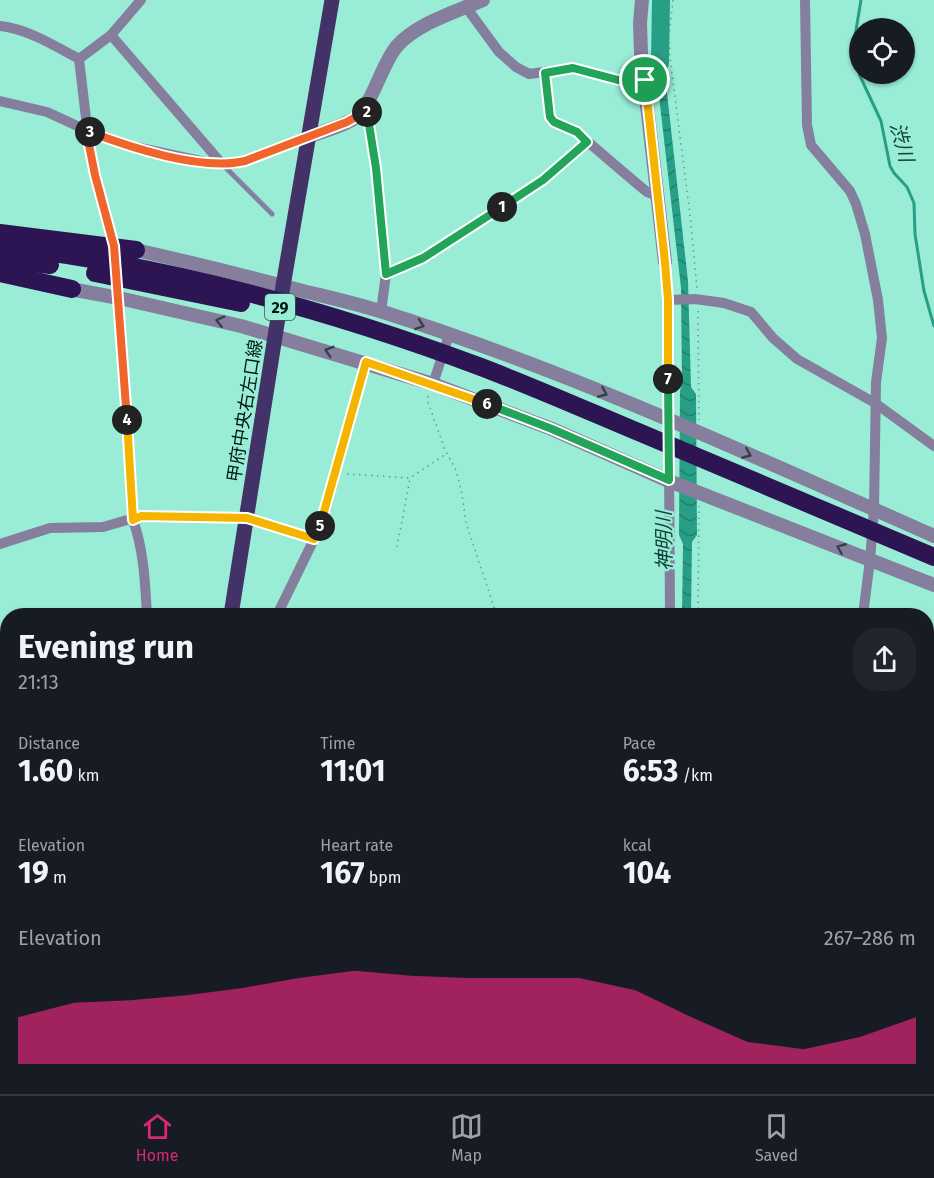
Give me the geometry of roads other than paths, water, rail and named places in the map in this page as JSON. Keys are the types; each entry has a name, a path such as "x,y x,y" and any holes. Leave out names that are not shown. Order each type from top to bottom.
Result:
{"highway":[{"path":"2,235 136,250"},
{"name":"29","path":"2,235 290,304 470,363 538,389 934,557"},
{"name":"29","path":"0,259 87,271 248,305 358,325"},
{"path":"5,277 72,289"}],"main road":[{"name":"甲府中央右左口線","path":"232,608 283,286 332,0"}],"street":[{"path":"79,59 111,36 141,0"},
{"path":"0,101 47,112 86,130 131,146 177,157 222,164 245,161 354,118 364,107 384,66 398,45 423,27 483,0"},
{"path":"642,0 640,23 645,80 671,300 673,482 670,608"},
{"path":"805,0 807,125 811,145 850,191 856,204 865,234 878,300 882,338 875,403 874,509 864,608"},
{"path":"466,7 499,52 516,67 529,74 573,68 618,80 645,80"},
{"path":"0,26 10,27 48,42 79,59"},
{"path":"111,36 222,164"},
{"path":"79,59 86,130 95,175 114,246 133,520 144,564 147,608"},
{"path":"545,73 550,117 554,122 577,132 647,192 658,196"},
{"path":"364,107 368,114 376,168 386,274 381,312"},
{"path":"386,274 423,258 543,180 587,142"},
{"path":"136,250 381,312 449,335 587,386 934,536"},
{"path":"72,289 241,326 433,384 552,429 673,482 934,585"},
{"path":"671,300 695,299 724,303 751,312 773,338 797,359 875,403 934,446"},
{"path":"433,384 449,335"},
{"path":"280,608 322,523 366,362"},
{"path":"0,544 50,528 103,526 133,520 141,516 247,518 314,539"}],"lane":[{"path":"222,164 272,214"}],"water":[{"path":"654,38 663,38 664,66 688,281 691,387 696,394 697,535 692,542 691,608 682,608 683,544 679,535 681,288"}],"waterway":[{"name":"神明川","path":"660,63 661,0"},
{"name":"渋川","path":"861,0 854,42 855,59 860,76 881,121 890,166 907,187 914,203 915,234 924,291 934,326"}]}
